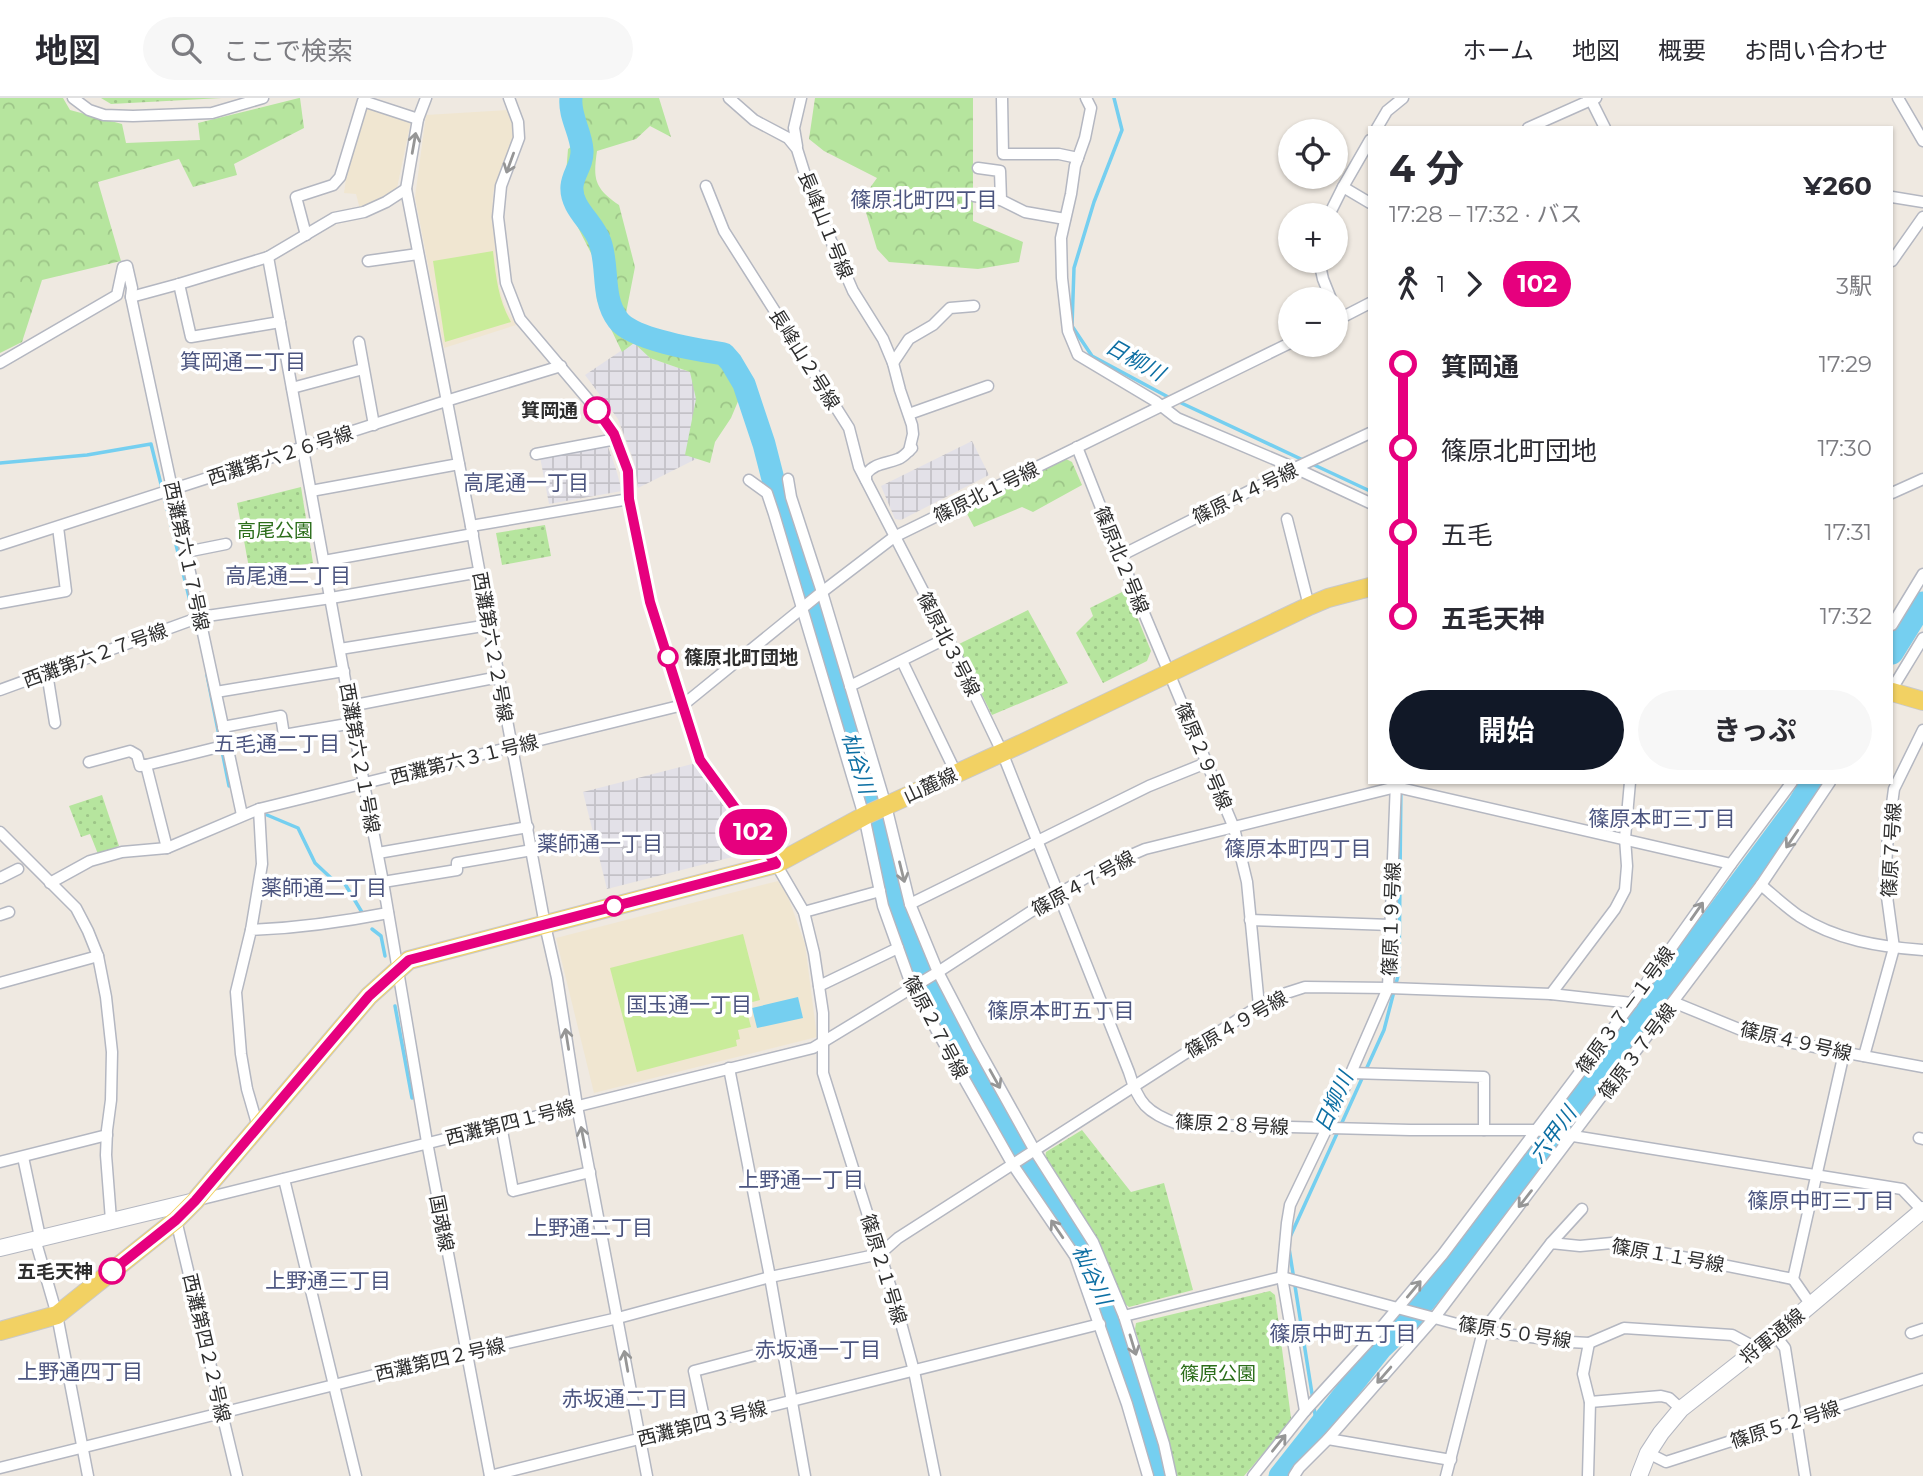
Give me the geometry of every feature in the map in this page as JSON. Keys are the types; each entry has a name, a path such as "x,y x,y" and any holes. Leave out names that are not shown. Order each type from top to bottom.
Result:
{"main road":[{"name":"山麓線","path":"0,1331 57,1315 176,1220 369,996 409,960 776,864 885,806 1309,606 1368,588"},
{"path":"1893,691 1923,701"}],"street":[{"path":"73,98 89,110 104,115 133,116 212,113 263,98"},
{"path":"131,297 268,257 334,218 364,212 406,189 418,119 426,98"},
{"name":"篠原２１号線","path":"509,98 518,122 519,138 501,186 498,217 506,283 520,319 597,410 616,439 628,471 629,499 650,602 700,760 776,864 804,912 814,953 823,1013 823,1073 895,1301 914,1371 935,1476"},
{"name":"長峰山１号線","path":"729,98 754,120 788,138 797,149 812,197 853,291 883,339 912,413 913,433 909,451 897,459 871,468 866,474 866,481"},
{"path":"797,149 794,128 801,98"},
{"path":"1002,98 1003,154 1059,154 1078,158"},
{"path":"1086,98 1091,108 1061,238 1068,331 1078,355 1162,405 1177,418 1297,467 1368,502"},
{"path":"1378,126 1387,111 1403,98"},
{"path":"1898,98 1923,141"},
{"path":"1532,126 1592,99 1604,126"},
{"path":"306,235 296,197 333,185 340,177 363,101 418,119"},
{"path":"1348,177 1368,142"},
{"path":"978,168 1000,171 1001,200"},
{"name":"長峰山２号線","path":"706,186 724,231 849,428 859,467 894,537"},
{"name":"西灘第六２２号線","path":"406,189 557,978 577,1106 647,1476"},
{"path":"1346,189 1368,202"},
{"path":"974,196 1001,200 1025,212 1065,219"},
{"path":"1893,197 1923,202"},
{"path":"1893,260 1923,217"},
{"path":"368,261 418,254"},
{"name":"西灘第六２１号線","path":"268,257 378,853 397,970"},
{"name":"西灘第六１７号線","path":"0,363 117,295 122,267 127,266 132,288 131,297 242,815"},
{"path":"179,284 191,337 280,323"},
{"path":"1348,312 1368,304"},
{"path":"893,363 909,339 933,325 950,308 974,306"},
{"path":"359,342 374,425"},
{"name":"篠原北１号線","path":"683,705 894,537 1278,349"},
{"name":"西灘第六２６号線","path":"0,545 561,366"},
{"path":"292,388 363,369"},
{"path":"912,413 988,386"},
{"name":"篠原４４号線","path":"1120,555 1368,434"},
{"path":"536,454 616,439"},
{"name":"篠原北２号線","path":"1077,447 1169,673"},
{"path":"311,491 459,464"},
{"name":"篠原２７号線","path":"788,479 790,497 850,686 910,904 939,972 976,1045 1035,1151 1093,1242 1124,1316 1164,1444 1171,1476"},
{"path":"1893,494 1923,479"},
{"name":"篠原２７号線","path":"749,480 767,493 865,816 883,906 912,987 1013,1165 1075,1256 1127,1404 1147,1476"},
{"path":"324,561 629,499"},
{"path":"1287,519 1309,606"},
{"path":"0,603 65,591 58,527"},
{"name":"篠原北３号線","path":"894,537 1002,752"},
{"path":"186,552 226,544"},
{"name":"西灘第六２７号線","path":"0,690 200,617 480,572"},
{"path":"1893,623 1923,574"},
{"path":"340,649 489,625"},
{"path":"850,686 947,638"},
{"path":"1893,689 1923,638"},
{"path":"902,661 956,774"},
{"path":"216,692 344,671"},
{"path":"47,673 55,723"},
{"name":"篠原２９号線","path":"1169,673 1234,828 1247,882 1259,1006"},
{"path":"350,706 499,677"},
{"name":"西灘第六３１号線","path":"50,883 90,861 122,852 167,848 259,809 683,705"},
{"path":"223,727 281,716 284,735 354,723"},
{"name":"篠原７号線","path":"1864,1056 1894,948 1885,882 1894,789 1923,730"},
{"path":"89,762 130,751 137,755 140,766 227,745"},
{"name":"篠原２８号線","path":"1002,752 1134,1087 1141,1102 1162,1119 1178,1124 1349,1129 1536,1130 1574,1136"},
{"path":"910,904 1149,786 1206,763"},
{"path":"146,765 167,848"},
{"path":"1551,994 1615,909 1625,890 1625,838 1630,784"},
{"name":"篠原３７－１号線","path":"1306,1410 1444,1254 1632,1003 1790,784"},
{"name":"篠原３７号線","path":"1328,1439 1435,1317 1574,1136 1761,885 1829,784"},
{"name":"篠原４７号線","path":"912,987 1058,894 1108,865 1145,849 1396,785 1731,863"},
{"name":"篠原１９号線","path":"1306,1410 1284,1277 1285,1238 1290,1205 1329,1128 1389,988 1396,785"},
{"path":"258,1127 241,1054 236,992 251,930 262,864 259,809"},
{"path":"378,853 527,827"},
{"path":"0,832 76,908 98,956 112,1052 107,1135 111,1220"},
{"path":"383,882 457,870 457,863 532,850"},
{"path":"0,878 18,869"},
{"path":"1761,885 1798,916 1832,933 1894,948 1923,950"},
{"path":"804,912 880,891"},
{"path":"251,930 296,928 388,913"},
{"path":"1251,920 1391,925"},
{"path":"819,986 898,948"},
{"path":"0,983 98,956"},
{"name":"国魂線","path":"397,970 490,1476"},
{"path":"823,1042 912,987"},
{"name":"篠原４９号線","path":"1013,1165 1259,1006 1277,996 1306,987 1551,994 1632,1003"},
{"name":"篠原４９号線","path":"1673,1002 1756,1036 1923,1067"},
{"name":"西灘第四１号線","path":"195,1201 813,1048 823,1042"},
{"path":"1811,1304 1793,1279 1844,1053"},
{"path":"729,1068 805,1476"},
{"path":"1353,1073 1485,1077 1484,1130"},
{"path":"501,1125 513,1191 590,1172"},
{"path":"0,1163 107,1135"},
{"path":"1574,1136 1902,1189 1923,1210"},
{"path":"23,1157 88,1476"},
{"path":"880,1254 898,1238 1013,1165"},
{"path":"284,1179 356,1476"},
{"path":"0,1246 195,1201"},
{"path":"1447,1476 1483,1331 1551,1243 1582,1209"},
{"name":"将軍通線","path":"1639,1476 1648,1453 1681,1409 1758,1349 1923,1210"},
{"name":"西灘第四２２号線","path":"176,1220 237,1476"},
{"name":"篠原１１号線","path":"1551,1243 1580,1246 1612,1243 1793,1279"},
{"name":"西灘第四２号線","path":"0,1468 467,1352 618,1318 770,1277 880,1254"},
{"path":"1124,1316 1284,1277 1398,1307"},
{"name":"篠原５０号線","path":"1398,1307 1483,1331 1570,1342 1589,1343 1624,1328 1732,1335 1758,1349"},
{"path":"914,1371 1100,1324"},
{"path":"1911,1333 1923,1329"},
{"path":"1775,1335 1785,1348 1805,1476"},
{"path":"1588,1476 1590,1402 1583,1374 1589,1343"},
{"path":"705,1422 694,1371 782,1348"},
{"name":"西灘第四３号線","path":"490,1476 914,1371"},
{"name":"篠原５２号線","path":"1648,1453 1666,1462 1923,1379"},
{"path":"1590,1402 1661,1396 1668,1398 1681,1409"},
{"path":"1253,1476 1306,1410"},
{"path":"1294,1476 1328,1439 1451,1460"}],"shaded area":[{"path":"367,107 411,121 397,188 381,201 360,209 356,194 344,193"},
{"path":"508,110 513,137 493,193 492,218 499,286 504,304 516,325 444,348 415,197 426,115"},
{"path":"634,342 650,358 690,372 707,405 698,458 638,488 634,462 618,419 585,375"},
{"path":"972,441 989,475 901,520 895,519 881,486"},
{"path":"607,444 622,491 549,504 540,457"},
{"path":"696,763 755,845 752,852 607,889 583,792"},
{"path":"778,881 787,894 805,944 817,1037 594,1093 556,938"}],"green space":[{"path":"0,98 63,98 70,110 122,124 126,143 200,140 198,123 299,98 304,128 234,164 237,175 193,187 179,159 98,182 121,261 42,280 22,342 0,353"},
{"path":"101,98 222,98 111,104"},
{"path":"569,98 659,98 671,137 650,126 636,139 597,151 595,169 600,188 619,205 635,267 625,318 627,335 652,346 678,338 712,344 729,362 739,399 731,418 715,442 710,463 685,455 696,399 690,372 650,358 634,343 622,352 597,300 593,257 564,200 568,149 585,137 581,117 576,116"},
{"path":"815,98 973,98 973,221 1023,242 1019,262 978,269 889,262 877,249 862,199 877,178 824,151 809,139"},
{"path":"493,251 500,296 511,322 445,342 433,261"},
{"path":"1064,458 1072,462 1082,485 1033,512 1022,507 974,527 964,508"},
{"name":"高尾公園","path":"301,487 313,563 250,573 237,503"},
{"path":"545,525 551,556 502,565 496,533"},
{"path":"1126,590 1151,651 1147,661 1103,683 1076,633 1093,616 1090,608"},
{"path":"1028,610 1068,683 992,715 957,645"},
{"path":"102,795 119,846 98,854 90,834 81,837 69,806"},
{"path":"743,934 760,1000 745,1004 751,1027 738,1030 740,1039 736,1040 737,1046 637,1072 610,968"},
{"path":"1082,1130 1131,1192 1164,1183 1193,1290 1129,1307 1125,1304 1097,1239 1045,1159 1046,1152"},
{"name":"篠原公園","path":"1270,1291 1275,1295 1291,1418 1288,1424 1244,1476 1177,1476 1135,1329 1136,1323"}],"water":[{"path":"798,997 803,1018 757,1028 752,1008"}],"waterway":[{"name":"杣谷川","path":"571,98 582,150 572,194 600,242 609,302 618,320 637,333 667,343 724,354 744,384 836,682 893,890 918,965 960,1052 1014,1146 1090,1261 1115,1325 1159,1476"},
{"name":"日柳川","path":"1114,98 1122,130 1094,202 1074,268 1072,326 1092,356 1170,398"},
{"name":"日柳川","path":"1177,401 1303,460"},
{"path":"0,463 87,455 151,444 193,613"},
{"name":"日柳川","path":"1310,463 1368,490"},
{"name":"六甲川","path":"1893,651 1923,603"},
{"path":"207,675 229,786"},
{"name":"日柳川","path":"1290,1237 1384,1030 1399,972 1401,784"},
{"name":"六甲川","path":"1280,1476 1381,1348 1406,1324 1497,1211 1799,804 1811,784"},
{"path":"267,815 298,828 315,863 331,878 345,884 363,914"},
{"path":"372,929 381,936 385,956"},
{"path":"395,1006 412,1098"},
{"name":"日柳川","path":"1289,1248 1313,1400"},
{"name":"日柳川","path":"1314,1407 1317,1429"}],"bus line":[{"name":"102","path":"112,1271 176,1220 195,1201 369,996 409,960 776,864 700,760 650,602 629,499 628,471 614,434 597,410"}],"place":[{"name":"箕岡通","path":"597,410"},
{"name":"篠原北町団地","path":"668,657"},
{"name":"五毛天神","path":"112,1271"}],"district":[{"name":"篠原北町四丁目","path":"924,200"},
{"name":"箕岡通二丁目","path":"243,362"},
{"name":"高尾通一丁目","path":"526,483"},
{"name":"高尾通二丁目","path":"288,576"},
{"name":"五毛通二丁目","path":"277,744"},
{"name":"篠原本町三丁目","path":"1662,819"},
{"name":"薬師通一丁目","path":"600,844"},
{"name":"篠原本町四丁目","path":"1298,849"},
{"name":"薬師通二丁目","path":"324,888"},
{"name":"国玉通一丁目","path":"689,1005"},
{"name":"篠原本町五丁目","path":"1061,1011"},
{"name":"上野通一丁目","path":"801,1180"},
{"name":"篠原中町三丁目","path":"1821,1201"},
{"name":"上野通二丁目","path":"590,1228"},
{"name":"上野通三丁目","path":"328,1281"},
{"name":"篠原中町五丁目","path":"1343,1334"},
{"name":"赤坂通一丁目","path":"818,1350"},
{"name":"上野通四丁目","path":"80,1372"},
{"name":"赤坂通二丁目","path":"625,1399"}]}
